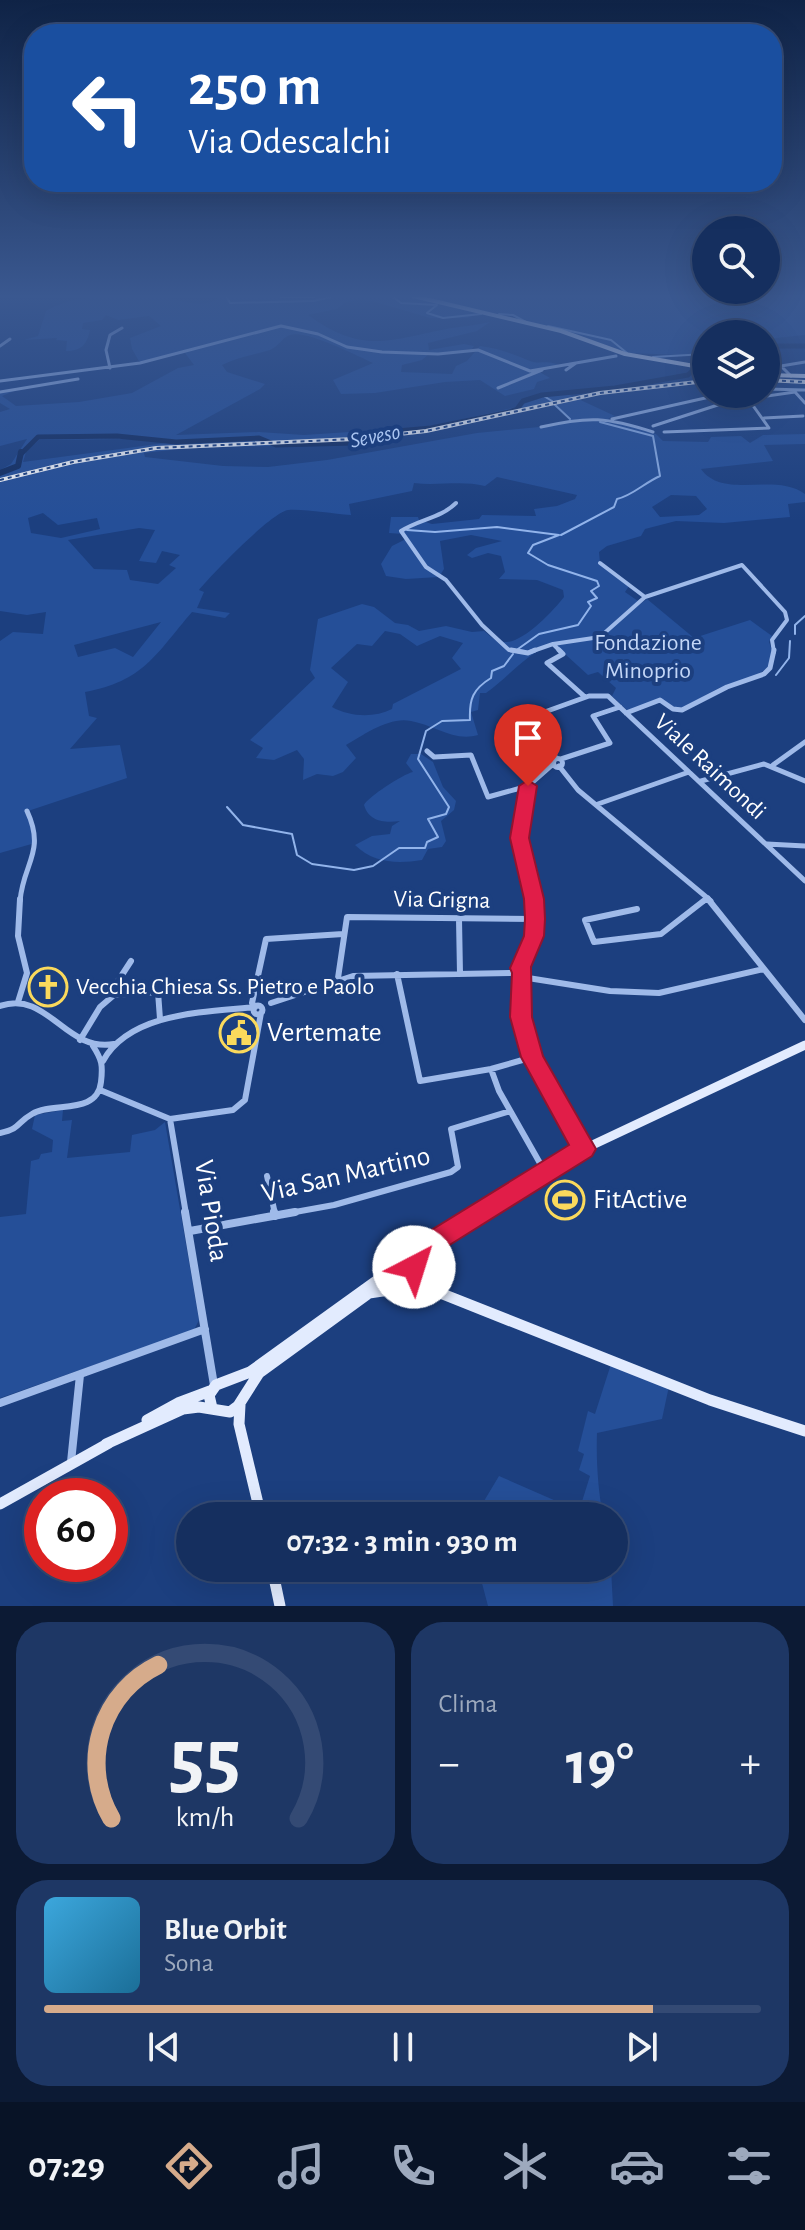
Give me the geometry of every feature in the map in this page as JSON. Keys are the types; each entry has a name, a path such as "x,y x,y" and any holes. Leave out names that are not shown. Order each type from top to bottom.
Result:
{"main road":[{"path":"780,376 805,376"},
{"path":"0,1504 178,1403 212,1388 222,1380 231,1380 251,1371 357,1292 379,1282 394,1263 403,1261 584,1149 805,1045"},
{"path":"409,1288 421,1250"},
{"path":"403,1261 430,1289"},
{"path":"386,1273 388,1282 396,1289"},
{"path":"224,1413 241,1399 259,1373 364,1296 409,1288 430,1289 710,1400 805,1431"},
{"path":"231,1380 241,1386 239,1424 258,1502"},
{"path":"212,1388 209,1400 212,1408"},
{"path":"106,1444 184,1408 212,1408 239,1424"},
{"path":"275,1582 280,1606"}],"street":[{"path":"0,381 87,371"},
{"path":"498,388 542,371"},
{"path":"786,371 792,376"},
{"path":"55,375 59,382"},
{"path":"0,392 78,379"},
{"path":"780,390 800,391"},
{"path":"780,395 800,391"},
{"path":"800,391 805,403"},
{"path":"612,419 692,400"},
{"path":"653,426 707,408"},
{"path":"664,432 768,429 755,408"},
{"path":"763,418 803,416"},
{"path":"541,427 577,419 612,419 653,432"},
{"path":"456,503 444,515 410,524 401,531 426,567 446,580 482,625 509,650 521,653 553,644 601,637 645,597 742,565 785,612 787,620 772,640 775,656 764,674 727,687 682,710 673,709 660,700 626,713"},
{"path":"600,563 645,597"},
{"path":"553,644 563,654 547,663 585,697 539,714 557,762 578,790 708,898 805,1020"},
{"name":"Viale Raimondi","path":"585,697 606,695 805,881"},
{"path":"427,751 429,756 436,759 463,753 471,755 488,797 528,786 557,762 610,743 593,716 620,707"},
{"path":"772,765 805,742"},
{"path":"700,782 757,765 772,765 805,781"},
{"path":"598,804 689,772"},
{"path":"528,786 519,838 534,899 535,919 532,943 519,972 521,1017 533,1057 584,1149"},
{"path":"18,1002 27,973 18,936 21,890 33,858 36,830 27,811"},
{"path":"766,844 805,846"},
{"path":"637,909 585,920 594,942 661,934 708,898"},
{"name":"Via Grigna","path":"343,934 347,917 535,919"},
{"path":"459,918 460,974"},
{"path":"100,1090 170,1119 239,1107 245,1100 251,1069 258,1025 258,1010 252,1003 266,939 343,934 338,978"},
{"path":"80,1040 100,1007 114,995 118,981 131,961"},
{"path":"0,1133 17,1129 32,1113 90,1102 100,1090 105,1053 160,1019 237,1009 258,1010 338,978 519,972 528,978 643,994 764,969"},
{"path":"397,974 420,1081 491,1069 533,1057"},
{"path":"114,995 158,992 160,1019"},
{"path":"0,1006 18,1002 39,1008 80,1040 93,1046 115,1044"},
{"path":"93,1046 103,1061"},
{"path":"491,1069 510,1111 545,1172"},
{"name":"Via San Martino","path":"190,1231 367,1197 451,1172 458,1167 459,1160 451,1129 510,1111"},
{"name":"Via Pioda","path":"170,1119 215,1376 212,1388"},
{"path":"267,1176 275,1216"},
{"path":"0,1403 205,1329"},
{"path":"71,1463 80,1375"}],"green space":[{"name":"Fondazione Minoprio","path":"173,371 226,371 265,384 176,435 259,432 304,435 426,427 512,408 561,391 615,416 608,419 656,434 663,441 708,442 711,437 741,436 750,443 763,435 805,434 805,444 764,445 773,461 701,469 722,483 779,485 805,494 805,502 788,504 790,517 724,523 676,521 645,529 641,536 607,546 599,552 600,563 629,586 625,592 638,601 612,624 647,599 694,638 750,620 772,636 769,642 773,653 770,666 753,678 719,688 682,708 675,709 660,699 628,711 612,696 616,688 598,672 588,675 554,644 527,659 486,693 480,693 478,710 471,712 478,735 452,735 411,721 394,721 346,745 356,758 343,772 333,776 317,774 303,780 304,759 297,750 274,760 256,758 263,748 250,740 315,678 310,670 318,619 362,604 374,607 395,623 419,631 446,626 472,632 484,631 498,641 507,642 530,631 564,597 563,590 537,580 499,579 505,572 501,556 488,553 472,558 467,555 476,548 502,541 471,535 440,541 444,569 439,577 406,579 386,576 381,564 392,546 406,539 403,534 389,533 391,517 418,517 432,524 479,519 482,515 536,516 534,509 557,506 575,499 577,495 497,477 485,486 414,483 412,491 349,504 351,515 288,510 256,532 199,590 204,592 197,608 230,613 225,618 192,612 147,664 135,673 121,681 85,692 89,716 97,718 70,749 120,745 127,778 28,811 35,843 0,853 0,641 13,632 43,634 46,612 27,615 0,611 0,470 11,464 27,439 0,446 0,412 10,409 0,403 0,392 24,387 2,396 16,406 79,402 132,393","holes":["553,401 570,420 550,426 477,433 327,460 268,467 223,466 145,457 144,453 198,447 352,445 366,442 365,437 449,426","127,439 165,443 23,462 26,452 39,440","671,495 696,496 707,509 699,515 660,517 652,507","43,513 58,525 97,518 100,529 61,538 31,533 28,518","139,528 155,530 139,561 156,563 162,551 180,555 169,565 176,568 158,584 130,580 127,570 94,569 68,540","161,622 133,657 115,648 78,657 74,645","385,631 400,634 417,646 440,636 463,643 452,658 461,669 393,704 392,709 385,712 354,714 332,707 348,682 331,668 357,644 372,646"]},
{"path":"354,371 452,374 454,371 538,371 550,378 537,382 534,389 505,396 480,380 375,393 341,394 333,380"},
{"path":"411,754 421,754 433,762 443,787 456,801 454,810 441,821 446,841 442,847 428,849 422,860 395,862 370,856 355,845 372,836 390,834 392,826 400,821 378,820 366,811 364,805 386,786 413,772 406,763"},
{"path":"63,1110 62,1121 72,1120 67,1158 130,1152 132,1135 155,1130 165,1122 199,1320 194,1330 0,1398 0,1217 26,1214 31,1161 39,1159 41,1154 52,1152 53,1140 32,1129 35,1115"},
{"path":"611,1364 669,1386 662,1419 597,1433 601,1502 582,1502 590,1476 579,1470 584,1454 578,1451 588,1411 595,1414"},
{"path":"499,1476 558,1502 483,1502"},
{"path":"482,1582 612,1582 613,1606 488,1606"}],"waterway":[{"name":"Seveso","path":"21,454 38,437 117,436 176,442 259,438 276,445 354,443 363,441 364,434 431,428 509,412 517,409 523,401 542,395 615,388 688,375 692,371"},
{"name":"Seveso","path":"542,395 552,401"},
{"path":"554,404 570,419"},
{"path":"561,535 614,507 617,499 660,476 653,436 600,422"},
{"name":"Seveso","path":"0,473 18,466 21,452"},
{"path":"407,530 435,532 497,527 559,535 533,545 528,553 548,565 597,581 599,586 591,591 597,598 588,602 591,606 578,625 539,634 518,649"},
{"path":"795,634 795,625 805,616"},
{"path":"776,675 789,658 790,641"},
{"path":"227,807 243,825 292,834 297,855 312,864 354,870 373,866 399,848 425,848 427,842 438,837 428,819 446,814 449,807 418,759 426,731 442,721 470,720 471,700 476,691 491,678 492,671 504,666 513,654"}],"railway":[{"path":"780,381 805,382"},
{"path":"0,480 73,462 156,448 354,439 426,431 600,393 692,383"}],"place":[{"name":"Vecchia Chiesa Ss. Pietro e Paolo","path":"48,987"},
{"name":"Vertemate","path":"239,1033"},
{"name":"FitActive","path":"565,1200"}],"route":[{"path":"414,1267 421,1250 431,1243 584,1149 533,1057 521,1017 520,975 523,971 520,968 534,936 535,919 534,899 519,838 528,786"}]}
